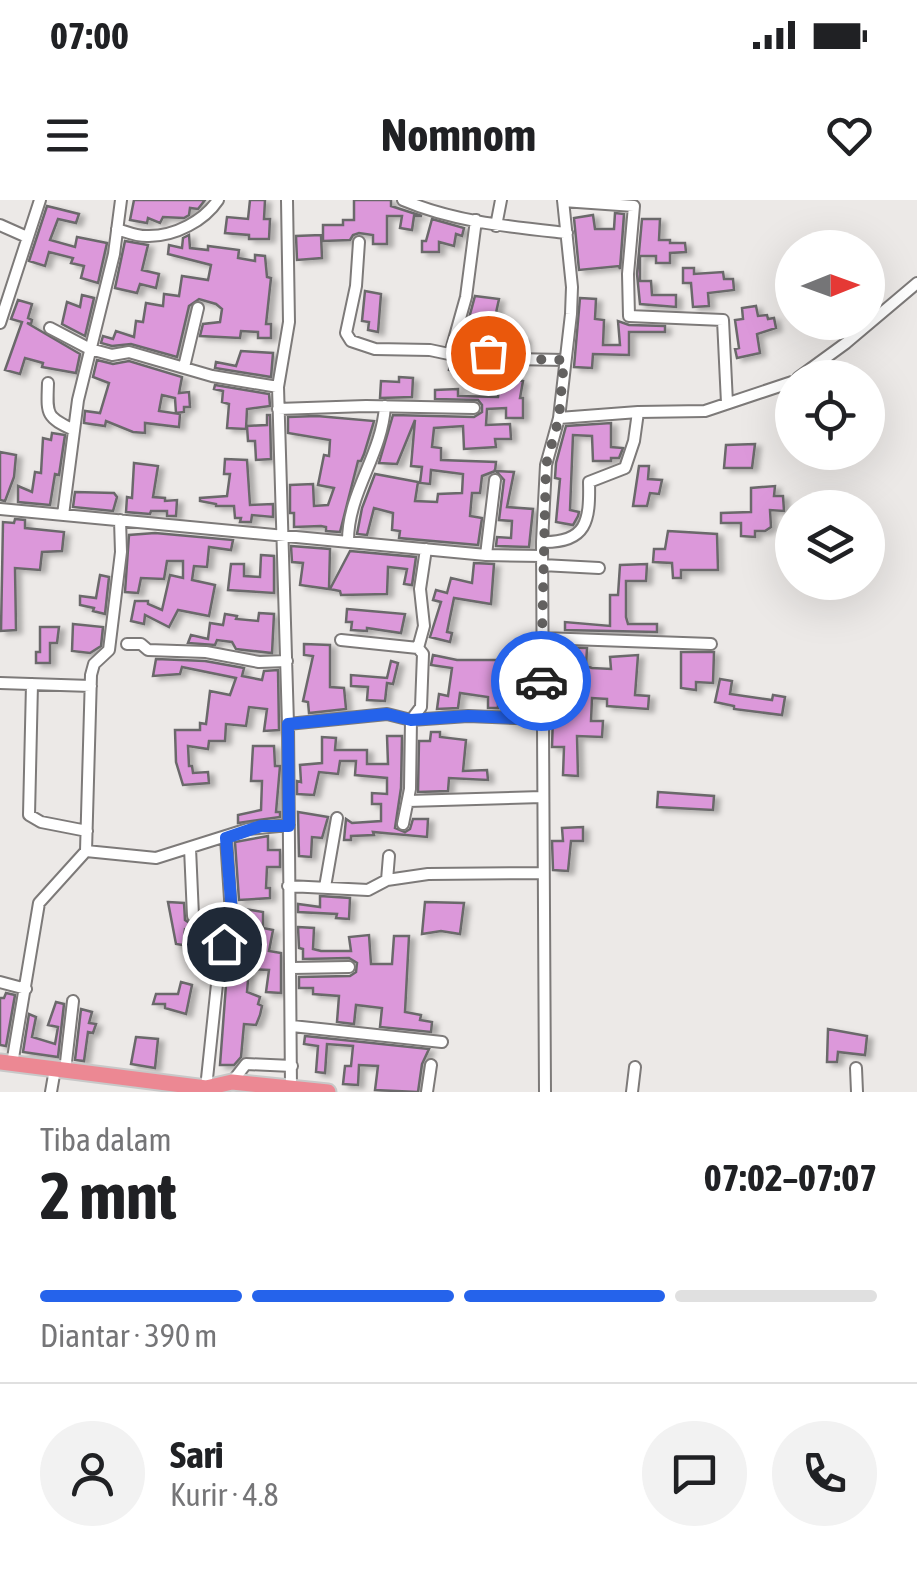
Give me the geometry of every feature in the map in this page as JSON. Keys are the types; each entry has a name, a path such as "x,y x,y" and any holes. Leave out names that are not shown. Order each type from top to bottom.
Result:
{"highway":[{"path":"6,1063 206,1088 238,1086 328,1092"}],"street":[{"path":"0,323 40,200"},
{"path":"63,515 74,430 114,254 121,200"},
{"path":"117,229 149,236 170,231 205,218 218,200"},
{"path":"287,200 290,322 278,387 278,409 288,724 291,1088"},
{"path":"403,200 420,208 496,226 566,233"},
{"path":"496,226 502,200"},
{"path":"545,1092 542,542 546,465 559,418 572,286 563,201 634,206 629,316 723,320 727,403"},
{"path":"450,354 466,297 476,220"},
{"path":"0,226 27,237"},
{"path":"359,242 347,338 374,348 482,360 488,353 514,359 564,360"},
{"path":"823,360 917,284"},
{"path":"184,368 198,308"},
{"path":"50,328 90,349 116,356 128,352 249,384 278,387"},
{"path":"48,383 48,413 53,420 74,430"},
{"path":"559,418 705,411 775,387"},
{"path":"348,541 350,511 382,437 385,406"},
{"path":"278,409 474,408"},
{"path":"542,542 559,544 579,533 589,511 589,482 625,468 638,412"},
{"path":"486,555 495,480"},
{"path":"0,509 598,568"},
{"path":"6,1063 26,989 39,904 86,850 91,686 94,664 110,650 121,552 120,520"},
{"path":"403,824 408,801 411,720 421,707 422,654 418,648 424,626 420,588 426,549"},
{"path":"542,638 711,644"},
{"path":"342,640 418,648"},
{"path":"128,644 141,644 148,650 206,652 259,662 286,661"},
{"path":"0,684 91,686"},
{"path":"32,684 30,815 41,822 86,831"},
{"path":"288,724 387,714 411,720 468,716 541,719"},
{"path":"408,801 542,798"},
{"path":"325,887 337,818"},
{"path":"86,850 156,858 261,826 289,826"},
{"path":"206,1088 217,984 232,914 226,838"},
{"path":"190,848 193,916"},
{"path":"386,880 389,856"},
{"path":"288,886 368,890 386,880 469,872 544,872"},
{"path":"292,968 348,967"},
{"path":"0,982 26,989"},
{"path":"51,1092 60,1070 73,1001"},
{"path":"292,1026 442,1042"},
{"path":"238,1086 246,1064 292,1066"},
{"path":"426,1092 431,1065"},
{"path":"632,1092 634,1067"},
{"path":"856,1068 857,1092"}],"building":[{"path":"134,200 205,200 198,209 190,208 184,218 163,217 160,223 148,218 147,223 130,220"},
{"path":"250,200 265,200 264,219 270,219 269,239 225,233 227,217 248,219"},
{"path":"354,200 391,200 391,206 422,216 414,216 412,230 400,228 402,216 387,216 387,244 373,244 373,235 359,233 350,240 323,241 323,225 343,225 343,220 354,220"},
{"path":"47,206 79,214 76,223 58,219 50,240 75,247 77,237 107,243 98,283 81,278 84,266 71,263 73,258 49,252 45,266 29,261"},
{"path":"615,213 624,214 620,269 619,266 579,270 574,218 593,215 595,229 614,229"},
{"path":"432,219 464,228 462,236 456,234 454,246 439,242 439,252 422,252 422,241 426,241"},
{"path":"642,219 660,219 659,240 685,243 686,252 670,253 670,263 656,263 656,256 640,256 640,281 651,281 652,295 676,295 676,307 640,304 637,274"},
{"path":"189,235 190,248 239,250 238,258 255,261 255,255 265,256 267,277 271,278 266,324 271,324 271,338 241,331 240,338 200,336 203,324 220,322 222,309 199,299 189,306 177,357 131,344 101,343 103,336 113,339 116,331 134,337 136,321 143,322 146,303 163,306 164,294 179,296 182,276 208,280 211,265 168,254 169,245 182,248 183,238"},
{"path":"321,235 322,258 297,260 296,236"},
{"path":"125,241 148,245 142,270 159,274 156,288 140,284 137,293 115,288"},
{"path":"683,268 694,268 694,274 723,272 724,279 733,279 734,290 708,293 709,306 693,307 691,283 683,283"},
{"path":"365,291 381,294 378,332 368,330 369,322 362,321"},
{"path":"82,295 94,298 85,336 62,324 67,302 80,307"},
{"path":"475,296 499,299 492,331 524,339 522,350 462,344"},
{"path":"580,298 596,299 595,319 604,320 603,345 620,345 618,321 665,326 665,332 629,332 629,355 593,354 592,368 574,367"},
{"path":"18,300 32,304 28,318 31,324 27,323 80,354 76,373 42,367 43,363 25,358 20,374 5,370 22,322 11,319"},
{"path":"756,306 758,316 774,318 775,328 757,334 760,353 737,358 735,320 743,319 742,308"},
{"path":"241,351 273,353 271,377 215,368 216,362 236,366"},
{"path":"97,360 113,364 129,361 182,377 179,393 189,392 190,407 176,413 175,398 162,395 159,411 180,414 179,427 145,423 145,433 106,421 105,426 84,423 85,411 100,413 109,383 93,377"},
{"path":"450,363 481,370 492,363 508,367 504,378 523,381 523,418 506,418 506,408 487,409 486,425 510,424 511,439 495,439 496,447 464,449 463,426 434,428 432,447 441,448 441,460 496,462 495,471 482,476 480,493 472,493 470,516 482,518 478,545 399,538 400,531 392,530 393,513 374,508 367,535 357,534 375,474 418,482 415,501 437,502 438,494 462,493 463,474 431,470 430,484 420,483 422,467 411,466 415,420 397,464 379,463 393,415 474,417 482,412 478,400 435,399 435,390 458,389 458,396 498,397 500,381 486,377 487,374 449,370"},
{"path":"399,377 413,378 412,397 380,398 381,381 399,382"},
{"path":"215,385 269,394 270,406 247,409 246,429 227,428 229,404 222,402 223,391 214,389"},
{"path":"267,415 271,459 256,460 255,441 248,441 247,426 267,425"},
{"path":"288,417 374,421 358,461 340,532 326,531 321,526 294,527 294,513 290,513 290,485 313,484 314,506 328,505 334,488 318,485 324,455 329,456 330,440 288,433"},
{"path":"611,423 611,447 623,448 619,458 611,461 593,461 592,436 573,435 570,510 579,512 573,525 556,522 560,479 555,478 556,463 566,426"},
{"path":"52,433 65,435 50,505 18,502 18,486 32,492 35,472 41,473 43,438 51,440"},
{"path":"755,444 752,468 724,468 726,445"},
{"path":"0,452 16,455 14,477 5,501 0,500"},
{"path":"225,459 247,460 250,505 273,504 273,517 252,515 251,522 240,522 241,518 235,518 234,506 200,501 227,496 230,474 224,474"},
{"path":"134,463 158,466 153,497 177,500 176,516 167,516 167,511 126,512 127,497 132,498"},
{"path":"639,466 649,466 648,479 662,480 659,494 650,493 647,506 633,506"},
{"path":"496,471 514,472 507,507 533,509 529,547 496,546 497,537 511,538 512,521 499,520 504,480"},
{"path":"775,486 771,527 755,531 755,537 741,536 741,523 721,523 721,513 751,512 751,488"},
{"path":"75,492 114,493 117,497 113,511 73,507"},
{"path":"15,519 25,520 25,528 64,532 62,551 42,552 40,570 15,568 16,630 1,631 3,522 14,523"},
{"path":"668,531 717,534 718,570 681,570 681,578 673,578 672,563 653,562 654,549 665,549"},
{"path":"155,533 233,540 231,550 209,547 207,567 194,566 192,580 215,585 209,616 178,610 169,627 145,615 144,624 131,621 135,601 148,601 162,610 170,575 183,578 183,561 167,561 164,579 141,578 138,593 125,592 129,535"},
{"path":"291,546 330,549 329,589 300,585 303,563 292,562"},
{"path":"350,551 416,557 412,585 404,584 407,569 388,567 387,594 341,595 340,591 330,589"},
{"path":"261,555 274,556 274,593 228,590 231,564 244,564 244,576 260,577"},
{"path":"474,563 494,564 491,604 454,598 447,632 452,633 450,642 430,637 441,602 433,600 436,590 447,593 451,578 472,583"},
{"path":"647,564 646,581 626,581 626,617 628,624 657,624 657,632 565,630 565,622 610,626 610,595 618,595 620,565"},
{"path":"100,575 109,577 105,614 80,605 80,596 96,598"},
{"path":"347,609 405,614 401,633 351,630 352,622 346,622"},
{"path":"259,613 274,614 272,653 236,649 232,642 217,640 215,645 188,643 191,635 208,639 210,623 223,625 225,614 258,621"},
{"path":"73,624 103,627 101,646 90,653 72,651"},
{"path":"40,627 59,627 57,643 50,643 50,663 36,663"},
{"path":"304,644 330,645 330,687 344,688 346,709 309,713 308,702 303,701 313,656 304,655"},
{"path":"554,647 587,648 586,666 592,668 611,669 610,657 638,655 635,695 649,696 648,709 607,706 607,699 592,698 591,721 603,721 602,737 577,736 578,776 563,775 564,747 552,747 553,716 559,716 555,697 559,661 554,661"},
{"path":"681,652 714,652 713,683 696,682 696,690 681,688"},
{"path":"433,655 457,660 497,660 497,685 504,686 505,697 498,697 498,708 488,708 488,697 460,693 458,708 437,709 439,694 448,696 452,668 431,665"},
{"path":"156,659 244,668 242,676 262,680 264,671 278,670 279,730 264,731 267,709 249,707 246,726 226,724 225,741 209,741 208,749 188,746 189,766 193,773 208,772 209,783 183,785 176,762 175,730 200,730 200,723 206,724 210,691 230,695 236,678 182,667 180,674 153,676"},
{"path":"391,661 398,663 393,684 387,683 385,701 367,700 368,687 351,686 351,675 387,678"},
{"path":"720,679 732,681 730,694 772,700 773,695 785,697 782,715 734,709 715,702"},
{"path":"431,732 466,740 463,771 487,770 488,780 449,778 448,791 418,792 419,741 430,741"},
{"path":"387,736 402,736 395,828 405,832 413,819 428,819 427,837 373,832 374,835 344,840 346,819 352,823 381,821 381,804 372,804 372,793 387,794 387,778 355,775 356,761 340,761 338,774 319,772 314,795 297,794 300,765 322,763 322,737 336,738 335,750 367,750 367,764 388,764"},
{"path":"253,746 274,746 275,766 280,766 276,812 280,812 280,817 238,823 238,815 261,810 262,781 251,781"},
{"path":"658,792 714,796 713,810 657,807"},
{"path":"298,812 328,817 322,838 312,837 311,857 299,856"},
{"path":"583,827 583,841 571,841 568,871 553,870 552,841 563,841 562,828"},
{"path":"268,836 268,850 280,850 280,867 267,867 266,888 270,888 270,898 239,900 235,842"},
{"path":"320,896 350,898 349,919 336,918 337,914 298,912 298,904 320,907"},
{"path":"168,902 184,903 185,920 192,928 185,929 183,945 176,944"},
{"path":"425,902 464,903 460,934 422,934"},
{"path":"239,908 263,912 263,928 273,930 269,951 281,953 281,993 266,992 269,970 249,969 247,992 260,997 260,1015 256,1025 244,1024 241,1057 234,1065 220,1065 226,985 233,951 242,952"},
{"path":"222,913 210,974 200,973 205,930 211,931 213,914"},
{"path":"298,927 314,928 313,949 321,951 351,951 349,937 369,935 371,964 392,964 394,936 409,936 405,1012 432,1022 431,1032 380,1027 382,1008 356,1005 354,1024 337,1022 339,996 313,994 313,988 299,988 299,977 350,976 356,972 357,963 349,958 303,959"},
{"path":"181,982 192,985 186,1014 165,1008 165,1004 153,1004 156,994 178,994"},
{"path":"6,993 15,995 6,1046 0,1045 0,998"},
{"path":"56,1002 64,1004 58,1057 23,1052 29,1014 36,1017 32,1037 55,1044 58,1027 48,1025"},
{"path":"81,1009 92,1012 89,1023 96,1024 93,1033 88,1032 84,1061 75,1060"},
{"path":"828,1029 867,1036 865,1055 838,1052 837,1062 827,1062"},
{"path":"305,1036 429,1049 422,1064 418,1092 375,1090 378,1066 359,1065 358,1085 343,1084 345,1066 351,1066 353,1046 327,1044 325,1073 316,1072 318,1046 304,1044"},
{"path":"136,1037 158,1039 155,1068 131,1064"}],"way so far":[{"path":"488,353 514,359 564,360 559,418 546,465 541,681"}],"route":[{"path":"224,944 232,914 226,838 261,826 289,826 288,724 387,714 411,720 468,716 541,719 541,681"}]}
